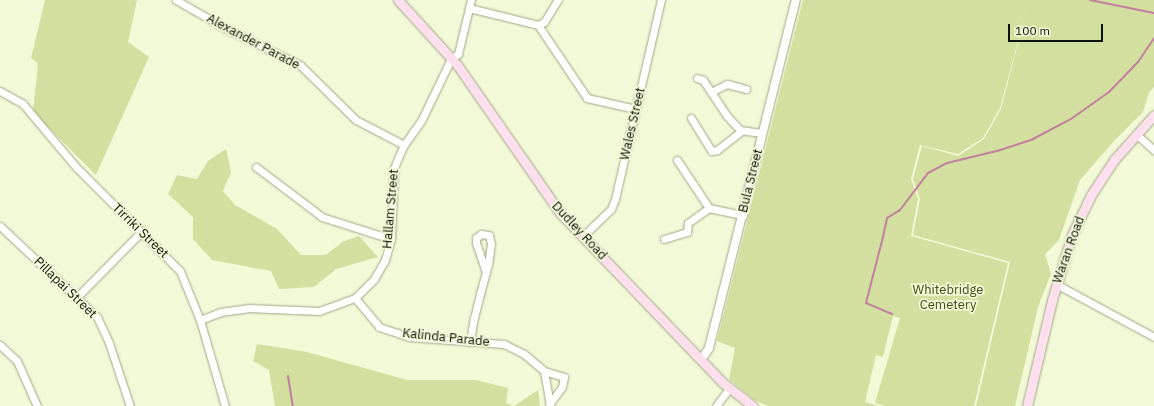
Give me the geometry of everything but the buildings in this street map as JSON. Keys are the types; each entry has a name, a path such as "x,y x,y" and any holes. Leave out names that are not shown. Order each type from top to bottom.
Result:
{"main road":[{"name":"Dudley Road","path":"398,0 451,59 552,203 729,389 752,406"},
{"name":"Waran Road","path":"1028,406 1056,284 1072,236 1091,195 1114,160 1154,114"}],"street":[{"name":"Alexander Parade","path":"176,0 225,28 300,66 356,120 404,145"},
{"name":"Hallam Street","path":"200,320 221,312 248,308 308,313 329,309 355,298 380,270 391,239 392,175 404,145 421,121 451,59 458,54 471,0"},
{"path":"469,8 538,25 544,22 558,0"},
{"name":"Wales Street","path":"583,236 611,209 661,0"},
{"name":"Bula Street","path":"701,360 709,348 796,0"},
{"path":"538,25 583,94 636,109"},
{"path":"696,78 703,80 727,116 741,131 762,133"},
{"path":"711,92 724,84 746,89"},
{"name":"Tirriki Street","path":"0,92 23,104 76,167 142,231 180,271 200,320 225,406"},
{"path":"691,118 712,151 717,150 741,131"},
{"path":"1136,134 1154,150"},
{"path":"677,160 709,208 743,215"},
{"path":"256,167 322,217 391,239"},
{"path":"664,239 687,232 688,223 709,208"},
{"name":"Pillapai Street","path":"0,226 97,317 103,328 130,406"},
{"path":"77,297 142,231"},
{"path":"470,342 474,318 486,272 491,239 481,234 476,238 476,243 486,272"},
{"path":"1056,284 1154,337"},
{"name":"Kalinda Parade","path":"355,298 379,327 409,337 504,344 524,354 544,370 564,377 562,387 549,405"},
{"path":"0,345 20,366 37,406"},
{"name":"Kalinda Parade","path":"544,370 549,405"},
{"path":"716,406 729,389"}],"green space":[{"path":"45,0 137,0 128,42 149,57 96,175 33,112 38,63 31,58"},
{"name":"Whitebridge Cemetery","path":"803,0 1154,0 1154,87 1149,92 1143,112 1114,141 1080,180 1059,240 1045,254 1051,274 1038,307 1015,406 976,406 1010,262 913,235 920,199 913,179 922,146 958,156 984,139 1001,109 1028,4 1000,108 983,138 958,154 920,145 911,179 918,199 911,236 1008,263 974,406 885,406 875,403 900,318 893,316 883,357 876,355 865,402 879,406 768,406 753,399 729,379 735,348 717,341"},
{"path":"226,149 231,172 223,191 235,205 277,229 301,255 326,255 342,242 359,236 378,257 336,269 314,287 279,289 271,271 212,260 193,239 193,217 168,194 177,175 197,179 208,161"},
{"path":"257,344 307,352 407,380 476,380 508,388 506,403 514,406 275,406 269,370 253,361"},
{"path":"538,390 540,406 514,406"}],"waterway":[{"path":"1090,0 1154,13"},
{"path":"892,314 866,303 887,218 900,210 928,173 947,163 997,151 1033,139 1071,119 1109,92 1138,62 1154,38"},
{"path":"288,376 293,406"}]}
